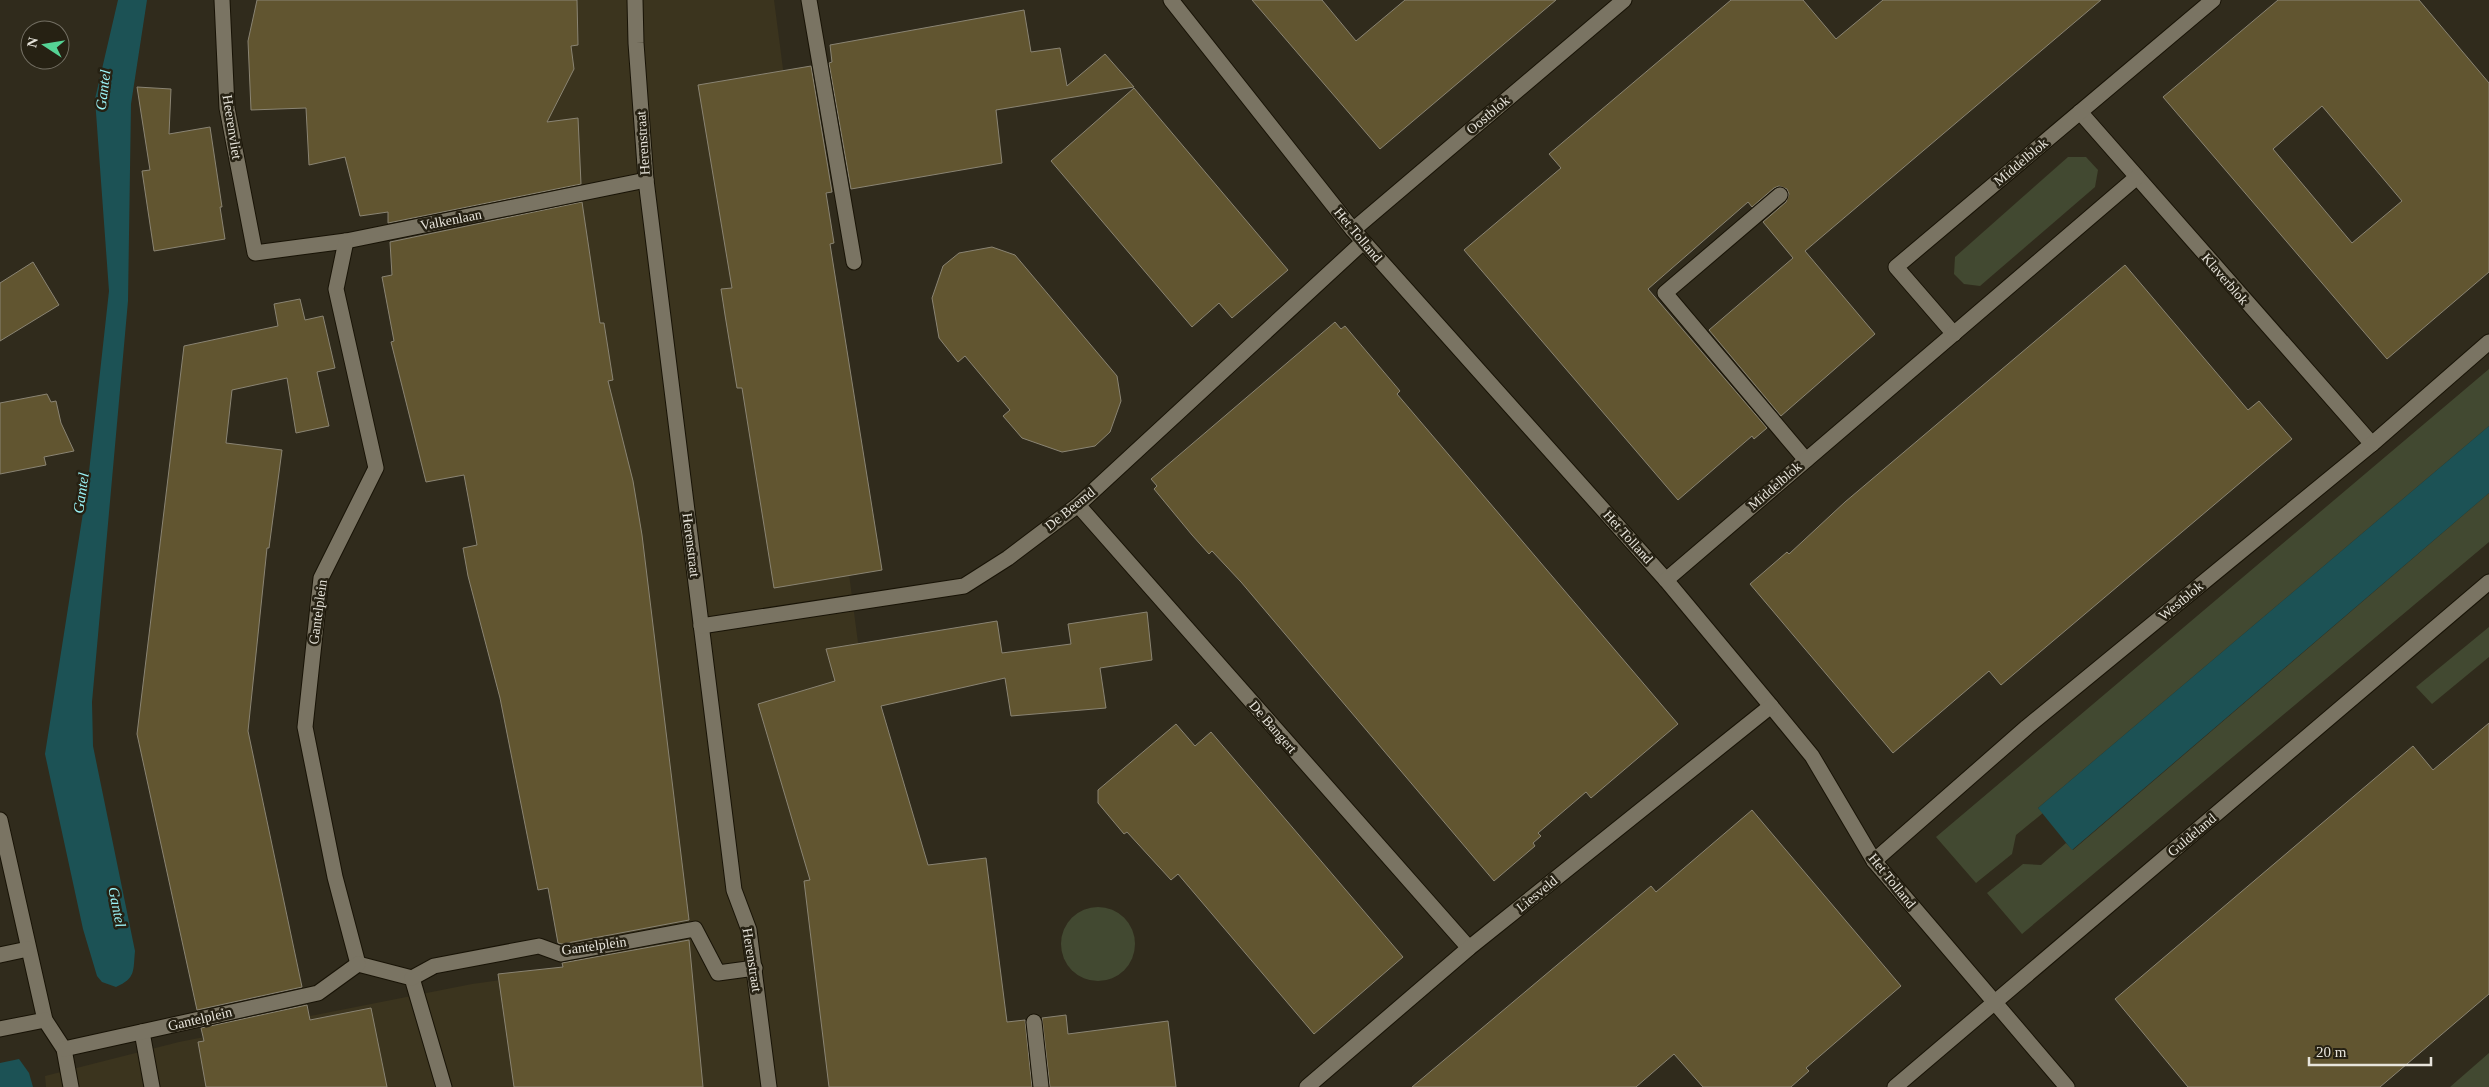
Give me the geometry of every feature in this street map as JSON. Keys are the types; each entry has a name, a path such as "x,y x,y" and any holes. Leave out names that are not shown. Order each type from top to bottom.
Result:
{"street":[{"name":"Heerenvliet","path":"222,0 227,108 255,253"},
{"name":"Herenstraat","path":"635,0 636,43 646,180 734,890 748,930 769,1087"},
{"path":"809,0 854,262"},
{"name":"Het Tolland","path":"1171,0 1363,242 1666,580 1771,706 1812,756 1874,861 2066,1087"},
{"name":"Oostblok","path":"1353,230 1624,0"},
{"name":"Middelblok","path":"1954,334 1896,267 2213,0"},
{"name":"Klaverblok","path":"2080,112 2372,444"},
{"name":"Middelblok","path":"1666,580 2137,177"},
{"name":"Valkenlaan","path":"255,253 346,241 646,180"},
{"path":"1780,195 1665,293 1806,460"},
{"name":"Gantelplein","path":"64,1049 318,993 358,964 336,877 304,727 321,578 376,468 336,289 346,241"},
{"name":"De Beemd","path":"701,626 964,586 1008,558 1078,505 1363,242"},
{"name":"Westblok","path":"1874,861 2026,728 2372,444 2489,342"},
{"name":"De Bangert","path":"1078,505 1469,948"},
{"name":"Guldeland","path":"1895,1087 2489,582"},
{"name":"Liesveld","path":"1307,1087 1469,948 1771,706"},
{"path":"0,820 45,1020 64,1049 71,1087"},
{"name":"Gantelplein","path":"412,978 434,966 539,946 561,954 695,929 718,973 754,968"},
{"path":"0,955 28,949"},
{"path":"358,964 412,978 444,1087"},
{"path":"0,1029 45,1020"},
{"path":"1034,1022 1041,1087"},
{"path":"142,1032 152,1087"}],"shaded area":[{"path":"460,0 774,0 883,834 914,1087 46,1087 45,1076 179,1042 472,984 567,971"}],"green space":[{"path":"2068,157 2086,157 2098,170 2095,187 1980,286 1964,284 1954,274 1955,257"},
{"path":"2489,369 2489,426 2038,808 2043,813 2016,835 2012,854 1976,883 1936,837"},
{"path":"2489,493 2489,542 2022,934 1987,893 2023,864 2041,865 2066,843 2073,850"},
{"path":"2489,627 2489,657 2432,704 2416,687"},
{"path":"1098,907 1112,910 1124,918 1132,930 1135,944 1132,958 1124,970 1112,978 1098,981 1084,978 1072,970 1064,958 1061,944 1064,930 1072,918 1084,910"},
{"path":"2489,1053 2489,1087 2450,1087"}],"water":[{"name":"Gantel","path":"118,0 147,0 131,104 128,301 92,702 93,746 135,951 130,977 116,987 102,982 97,976 83,929 45,754 88,481 109,291 95,99"},
{"path":"2489,426 2489,493 2072,850 2038,808"},
{"path":"19,1059 29,1073 33,1087 0,1087 0,1063"}],"building":[{"path":"257,0 577,0 578,45 571,46 574,69 547,122 578,118 581,184 388,223 388,212 360,216 345,157 309,165 306,108 251,110 248,41"},
{"path":"1252,0 1322,0 1356,41 1405,0 1556,0 1380,149"},
{"path":"1731,0 1803,0 1836,39 1883,0 2101,0 1805,251 1875,334 1781,416 1709,330 1793,258 1763,222 1786,202 1789,194 1787,189 1779,186 1774,188 1752,207 1748,202 1648,289 1767,428 1754,439 1752,436 1678,500 1464,250 1561,168 1549,154"},
{"path":"2278,0 2419,0 2489,83 2489,272 2387,359 2163,97","holes":["2322,106 2402,201 2352,243 2273,149"]},
{"path":"1024,10 1031,52 1060,48 1067,86 1105,54 1134,87 996,110 1002,163 851,189 829,63 832,62 830,45"},
{"path":"811,66 832,192 826,193 834,243 830,244 882,570 774,588 742,388 737,388 721,289 732,288 698,85"},
{"path":"137,87 171,89 169,134 210,127 225,239 154,251 142,171 150,170"},
{"path":"1134,88 1288,270 1232,318 1219,303 1192,327 1051,161"},
{"path":"582,202 600,323 604,323 613,380 608,381 633,481 642,535 689,920 562,944 558,943 548,888 538,890 500,698 468,576 463,548 477,545 464,475 426,482 391,342 394,341 382,277 392,275 390,242"},
{"path":"992,247 1015,255 1117,376 1121,401 1110,432 1095,446 1062,452 1022,438 1003,416 1010,410 965,356 958,362 939,338 932,298 943,266 959,253"},
{"path":"33,262 59,305 0,341 0,283"},
{"path":"2125,265 2248,410 2259,401 2292,439 2001,685 1989,671 1893,753 1750,584 1787,552 1789,554 1845,502"},
{"path":"300,299 305,320 323,316 335,368 317,372 329,426 296,433 287,378 232,390 226,443 282,450 269,548 267,548 248,731 302,987 197,1010 137,734 184,346 278,326 274,304"},
{"path":"1335,322 1341,329 1345,326 1400,391 1397,394 1678,724 1591,798 1586,792 1538,833 1541,836 1533,843 1535,846 1494,881 1241,582 1212,551 1209,554 1192,535 1154,489 1157,486 1151,479"},
{"path":"47,394 51,402 56,401 61,423 74,451 44,457 46,465 0,474 0,403"},
{"path":"1147,612 1152,660 1100,668 1106,708 1011,716 1005,678 881,706 928,865 986,858 1007,1022 1025,1020 1032,1087 829,1087 804,881 810,880 758,704 835,681 826,649 997,621 1002,653 1071,644 1068,624"},
{"path":"2489,723 2489,994 2380,1087 2188,1087 2115,999 2413,746 2433,770"},
{"path":"1176,724 1195,746 1211,732 1403,957 1314,1034 1178,874 1171,880 1127,832 1124,834 1098,803 1098,790"},
{"path":"1752,810 1901,986 1806,1068 1809,1071 1791,1087 1703,1087 1674,1054 1636,1087 1412,1087 1651,886 1656,892"},
{"path":"689,940 703,1087 514,1087 498,974 563,967 562,963"},
{"path":"307,1005 310,1020 371,1008 387,1087 206,1087 198,1042 204,1041 201,1028"},
{"path":"1066,1015 1068,1034 1168,1021 1176,1087 1050,1087 1042,1018"}]}
